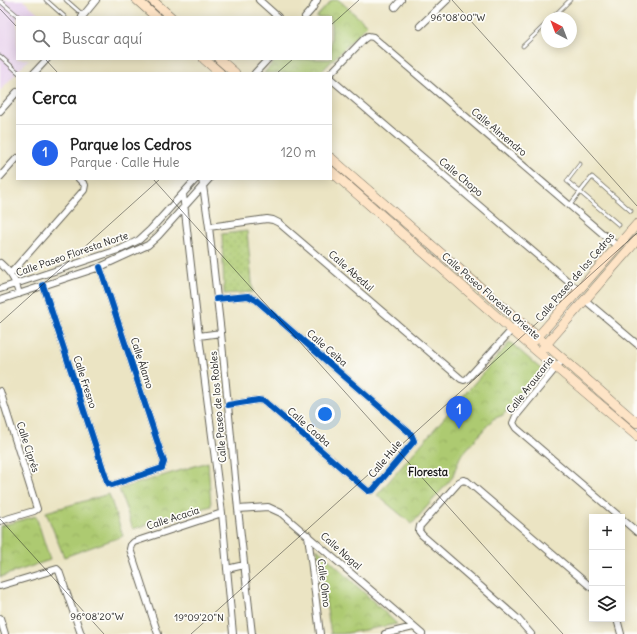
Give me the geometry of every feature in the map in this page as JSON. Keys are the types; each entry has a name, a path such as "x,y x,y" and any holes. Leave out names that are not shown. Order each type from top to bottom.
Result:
{"main road":[{"path":"137,0 155,16"},
{"path":"152,0 171,16"},
{"path":"205,60 219,72"},
{"path":"220,60 234,72"},
{"name":"Calle Paseo Floresta Oriente","path":"332,159 637,423"},
{"name":"Calle Paseo Floresta Oriente","path":"332,172 530,346 539,352 637,436"},
{"name":"Calle Paseo de los Cedros","path":"530,346 637,224"},
{"path":"539,352 636,244"},
{"path":"426,255 433,247"}],"street":[{"path":"83,16 96,0"},
{"path":"259,0 277,16"},
{"path":"306,16 315,5 317,0"},
{"path":"395,7 401,0"},
{"path":"420,26 447,0"},
{"name":"Calle Almendro","path":"332,72 364,38 368,36 373,37 617,246"},
{"path":"35,72 45,60"},
{"path":"257,72 267,60"},
{"name":"Calle Chopo","path":"332,80 578,290"},
{"path":"0,111 16,93"},
{"path":"0,177 16,159"},
{"path":"11,273 84,190 85,185 80,180"},
{"name":"Calle Paseo Floresta Norte","path":"0,289 121,249 139,240 184,194 195,180"},
{"name":"Calle Paseo de los Robles","path":"202,180 221,333 252,634"},
{"name":"Calle Paseo Floresta Norte","path":"0,300 100,266 148,245 185,207 208,180"},
{"name":"Calle Paseo de los Robles","path":"184,194 199,336 222,513 233,634"},
{"name":"Calle Abedul","path":"209,226 267,219 274,220 279,223 461,379 467,379 512,330"},
{"path":"0,263 11,273 19,294"},
{"name":"Calle Álamo","path":"100,266 164,462 162,468 112,485 109,484"},
{"path":"596,270 605,277"},
{"name":"Calle Fresno","path":"43,285 109,484"},
{"name":"Calle Ceiba","path":"216,299 248,296 256,300 414,438"},
{"path":"585,300 637,344"},
{"path":"512,330 519,322"},
{"path":"199,336 221,333"},
{"name":"Calle Araucaria","path":"563,359 516,416 514,423 516,428 616,514"},
{"name":"Calle Ciprés","path":"0,391 37,509 0,522"},
{"name":"Calle Caoba","path":"228,405 258,400 264,401 370,491"},
{"name":"Calle Hule","path":"370,491 373,490 413,442 414,438"},
{"path":"531,634 518,619 419,531 420,526 459,482 463,480 467,481 590,586"},
{"name":"Calle Nogal","path":"238,509 262,507 274,509 308,535 422,634"},
{"name":"Calle Acacia","path":"158,634 130,549 131,545 134,542 222,513"},
{"path":"625,522 637,532"},
{"name":"Calle Olmo","path":"308,535 320,634"},
{"path":"227,569 244,565"},
{"path":"0,586 57,569 59,571 80,634"},
{"path":"0,618 5,634"},
{"path":"618,622 621,634"},
{"path":"385,634 413,627"}],"lane":[{"path":"0,0 18,16"},
{"path":"46,0 64,16"},
{"path":"66,0 83,16"},
{"path":"558,12 570,0"},
{"path":"523,46 541,28"},
{"path":"0,56 18,72"},
{"path":"580,164 566,181 619,225"},
{"path":"570,205 592,177 631,211"}],"shaded area":[{"path":"0,0 23,0 42,16 16,16 16,60 28,60 0,91"}],"green space":[{"path":"332,0 339,0 367,25 321,72 265,72 276,60 332,60 332,16 317,16"},
{"path":"247,231 253,292 224,294 222,234"},
{"path":"510,342 542,370 503,415 493,419 460,457 452,478 412,524 377,495"},
{"path":"208,462 211,506 133,529 119,489"},
{"path":"109,494 123,536 64,557 46,512"},
{"path":"36,516 50,560 0,577 0,526"},
{"path":"317,548 397,624 343,634 331,634"}],"cycle path":[{"path":"43,285 107,481 112,485 162,468 164,462 100,267"},
{"path":"216,299 248,296 256,300 411,434 414,441 373,490 368,491 264,401 258,400 228,405"}],"place":[{"name":"Parque los Cedros","path":"459,429"}],"district":[{"name":"Floresta","path":"428,472"}]}
